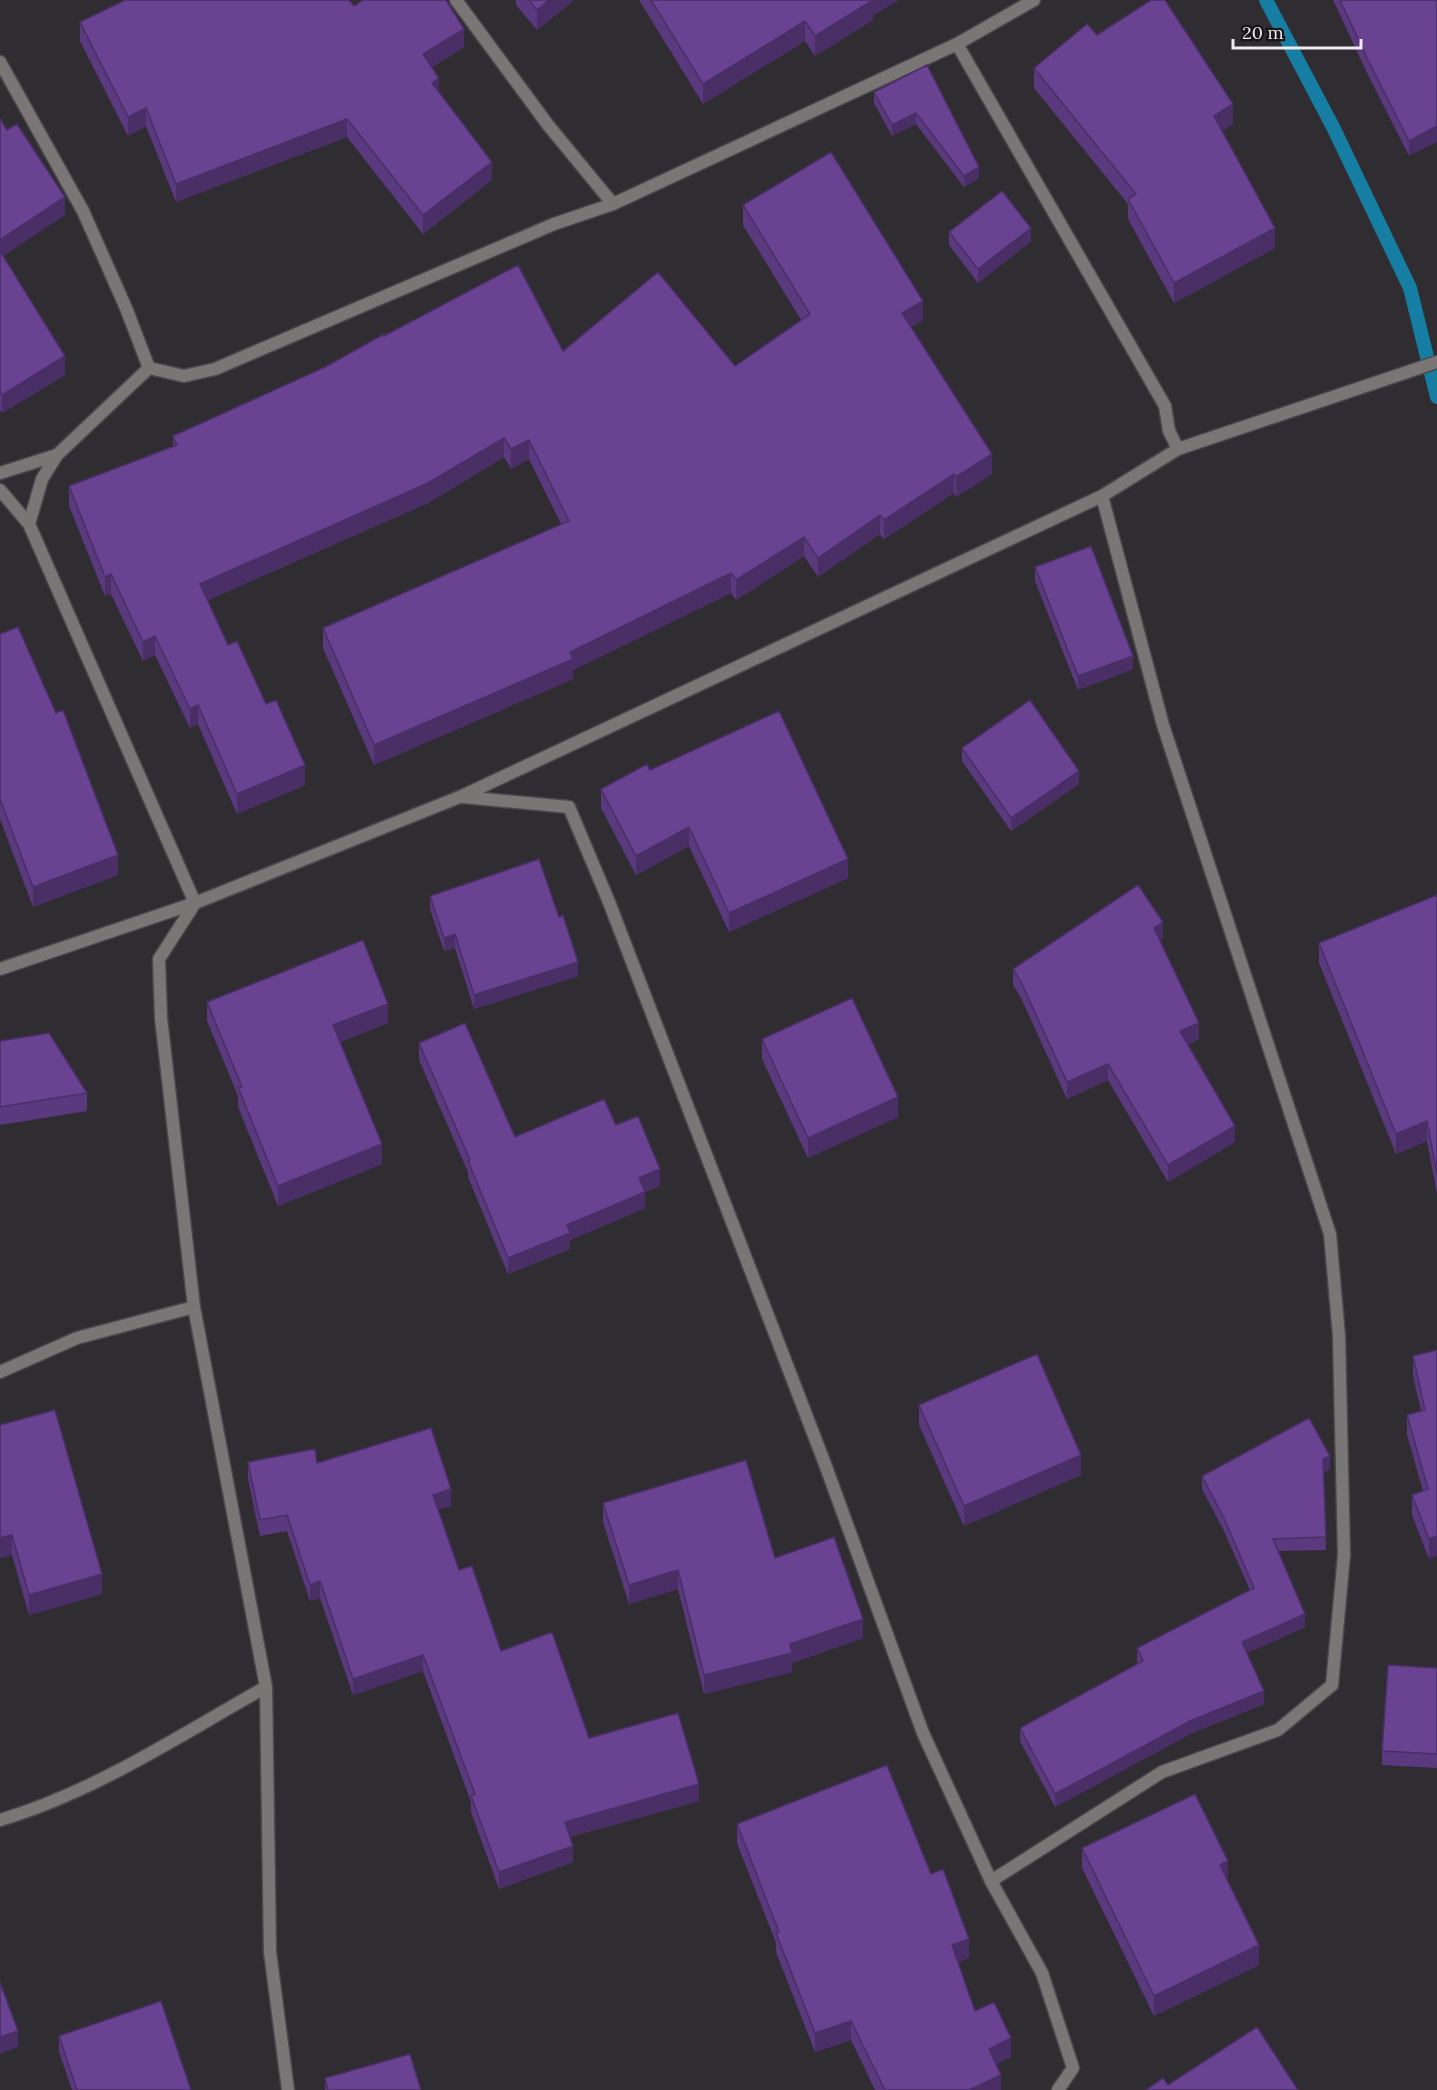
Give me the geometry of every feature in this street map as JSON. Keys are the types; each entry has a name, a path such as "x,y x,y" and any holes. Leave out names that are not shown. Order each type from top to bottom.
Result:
{"street":[{"path":"456,0 548,125 614,204"},
{"path":"149,368 184,376 215,369 554,224 614,204 957,44 1034,0"},
{"path":"957,44 1165,406 1169,431 1178,449"},
{"path":"0,62 83,211 126,308 149,368"},
{"path":"0,969 195,903 462,796 1102,496 1178,449 1437,362"},
{"path":"29,524 42,479 57,455 149,368"},
{"path":"0,473 57,455"},
{"path":"0,490 29,524 195,903"},
{"path":"991,1881 1162,1772 1278,1730 1332,1685 1344,1555 1339,1336 1329,1234 1163,725 1102,496"},
{"path":"462,796 569,807 609,902 825,1464 923,1733 991,1881 1042,1973 1073,2068 1058,2090"},
{"path":"195,903 159,959 161,1018 194,1307 266,1687 270,1952 288,2090"},
{"path":"0,1372 77,1338 194,1307"},
{"path":"0,1820 33,1810 115,1772 266,1687"}],"building":[{"path":"125,0 349,0 354,6 363,0 446,0 464,29 423,54 439,78 432,83 492,162 423,215 347,119 176,184 146,108 128,117 80,22"},
{"path":"529,0 549,0 537,10"},
{"path":"651,0 873,0 815,36 805,21 703,84"},
{"path":"1151,0 1165,0 1233,104 1214,116 1275,228 1174,283 1128,199 1136,194 1034,68 1087,24 1097,35"},
{"path":"1340,0 1437,0 1437,126 1409,141"},
{"path":"927,65 979,167 964,176 916,113 892,125 874,92"},
{"path":"0,119 7,130 17,124 65,197 0,240"},
{"path":"831,152 923,301 902,313 992,454 956,477 954,474 884,520 880,515 818,558 804,537 736,580 731,573 570,652 573,659 374,745 323,628 569,521 529,440 511,449 504,438 428,483 200,584 228,645 237,641 266,704 276,700 305,765 237,794 198,705 190,709 155,636 143,642 111,574 105,577 69,486 177,445 173,436 325,367 518,265 563,351 658,272 735,366 810,314 743,205"},
{"path":"1002,191 1031,228 978,269 949,232"},
{"path":"0,251 65,356 2,395 0,391"},
{"path":"1091,546 1133,656 1078,676 1035,567"},
{"path":"18,627 56,713 63,710 118,855 33,887 0,799 0,634"},
{"path":"1030,700 1079,771 1011,818 962,748"},
{"path":"779,711 848,859 729,913 689,827 636,856 601,789 647,764 650,770"},
{"path":"539,859 559,917 563,915 578,962 474,995 455,934 444,938 430,896"},
{"path":"1138,885 1163,922 1154,928 1199,1023 1180,1031 1235,1126 1168,1165 1108,1064 1067,1082 1013,969"},
{"path":"1437,895 1437,1174 1427,1121 1396,1134 1319,943"},
{"path":"363,940 388,1004 333,1025 382,1144 278,1186 238,1087 242,1087 207,1002"},
{"path":"852,998 898,1097 808,1138 762,1039"},
{"path":"465,1023 515,1137 604,1099 616,1125 638,1116 660,1169 639,1178 645,1192 567,1225 570,1233 508,1258 468,1161 470,1160 419,1043"},
{"path":"49,1033 87,1093 0,1107 0,1041"},
{"path":"1437,1350 1437,1536 1429,1539 1412,1495 1428,1489 1407,1415 1425,1410 1413,1356"},
{"path":"1037,1354 1081,1455 964,1506 919,1405"},
{"path":"55,1410 102,1574 29,1595 12,1535 0,1538 0,1425"},
{"path":"1309,1418 1330,1456 1323,1459 1326,1537 1273,1539 1305,1614 1242,1642 1264,1691 1192,1720 1055,1794 1020,1728 1143,1661 1137,1648 1254,1588 1223,1516 1202,1476"},
{"path":"431,1428 451,1489 433,1495 459,1570 472,1566 501,1651 552,1632 589,1738 678,1713 699,1784 565,1822 573,1846 499,1872 471,1796 475,1794 423,1655 353,1679 320,1581 310,1585 287,1515 260,1520 248,1462 315,1449 317,1463"},
{"path":"746,1460 775,1558 834,1537 863,1619 790,1644 792,1653 704,1675 678,1570 629,1585 603,1503"},
{"path":"1388,1665 1437,1668 1437,1754 1382,1751"},
{"path":"887,1765 931,1874 943,1869 969,1939 952,1945 975,2011 994,2002 1011,2038 989,2049 1001,2075 969,2090 885,2090 851,2021 815,2033 737,1824"},
{"path":"1195,1794 1228,1861 1220,1865 1259,1945 1154,1996 1082,1848"},
{"path":"0,1982 18,2031 0,2037"},
{"path":"161,2001 191,2090 77,2090 59,2036"},
{"path":"1257,2027 1298,2090 1146,2090 1163,2078 1168,2085"},
{"path":"410,2054 421,2090 328,2090 325,2078"}],"waterway":[{"path":"1266,0 1333,127 1410,288 1437,397"}]}
